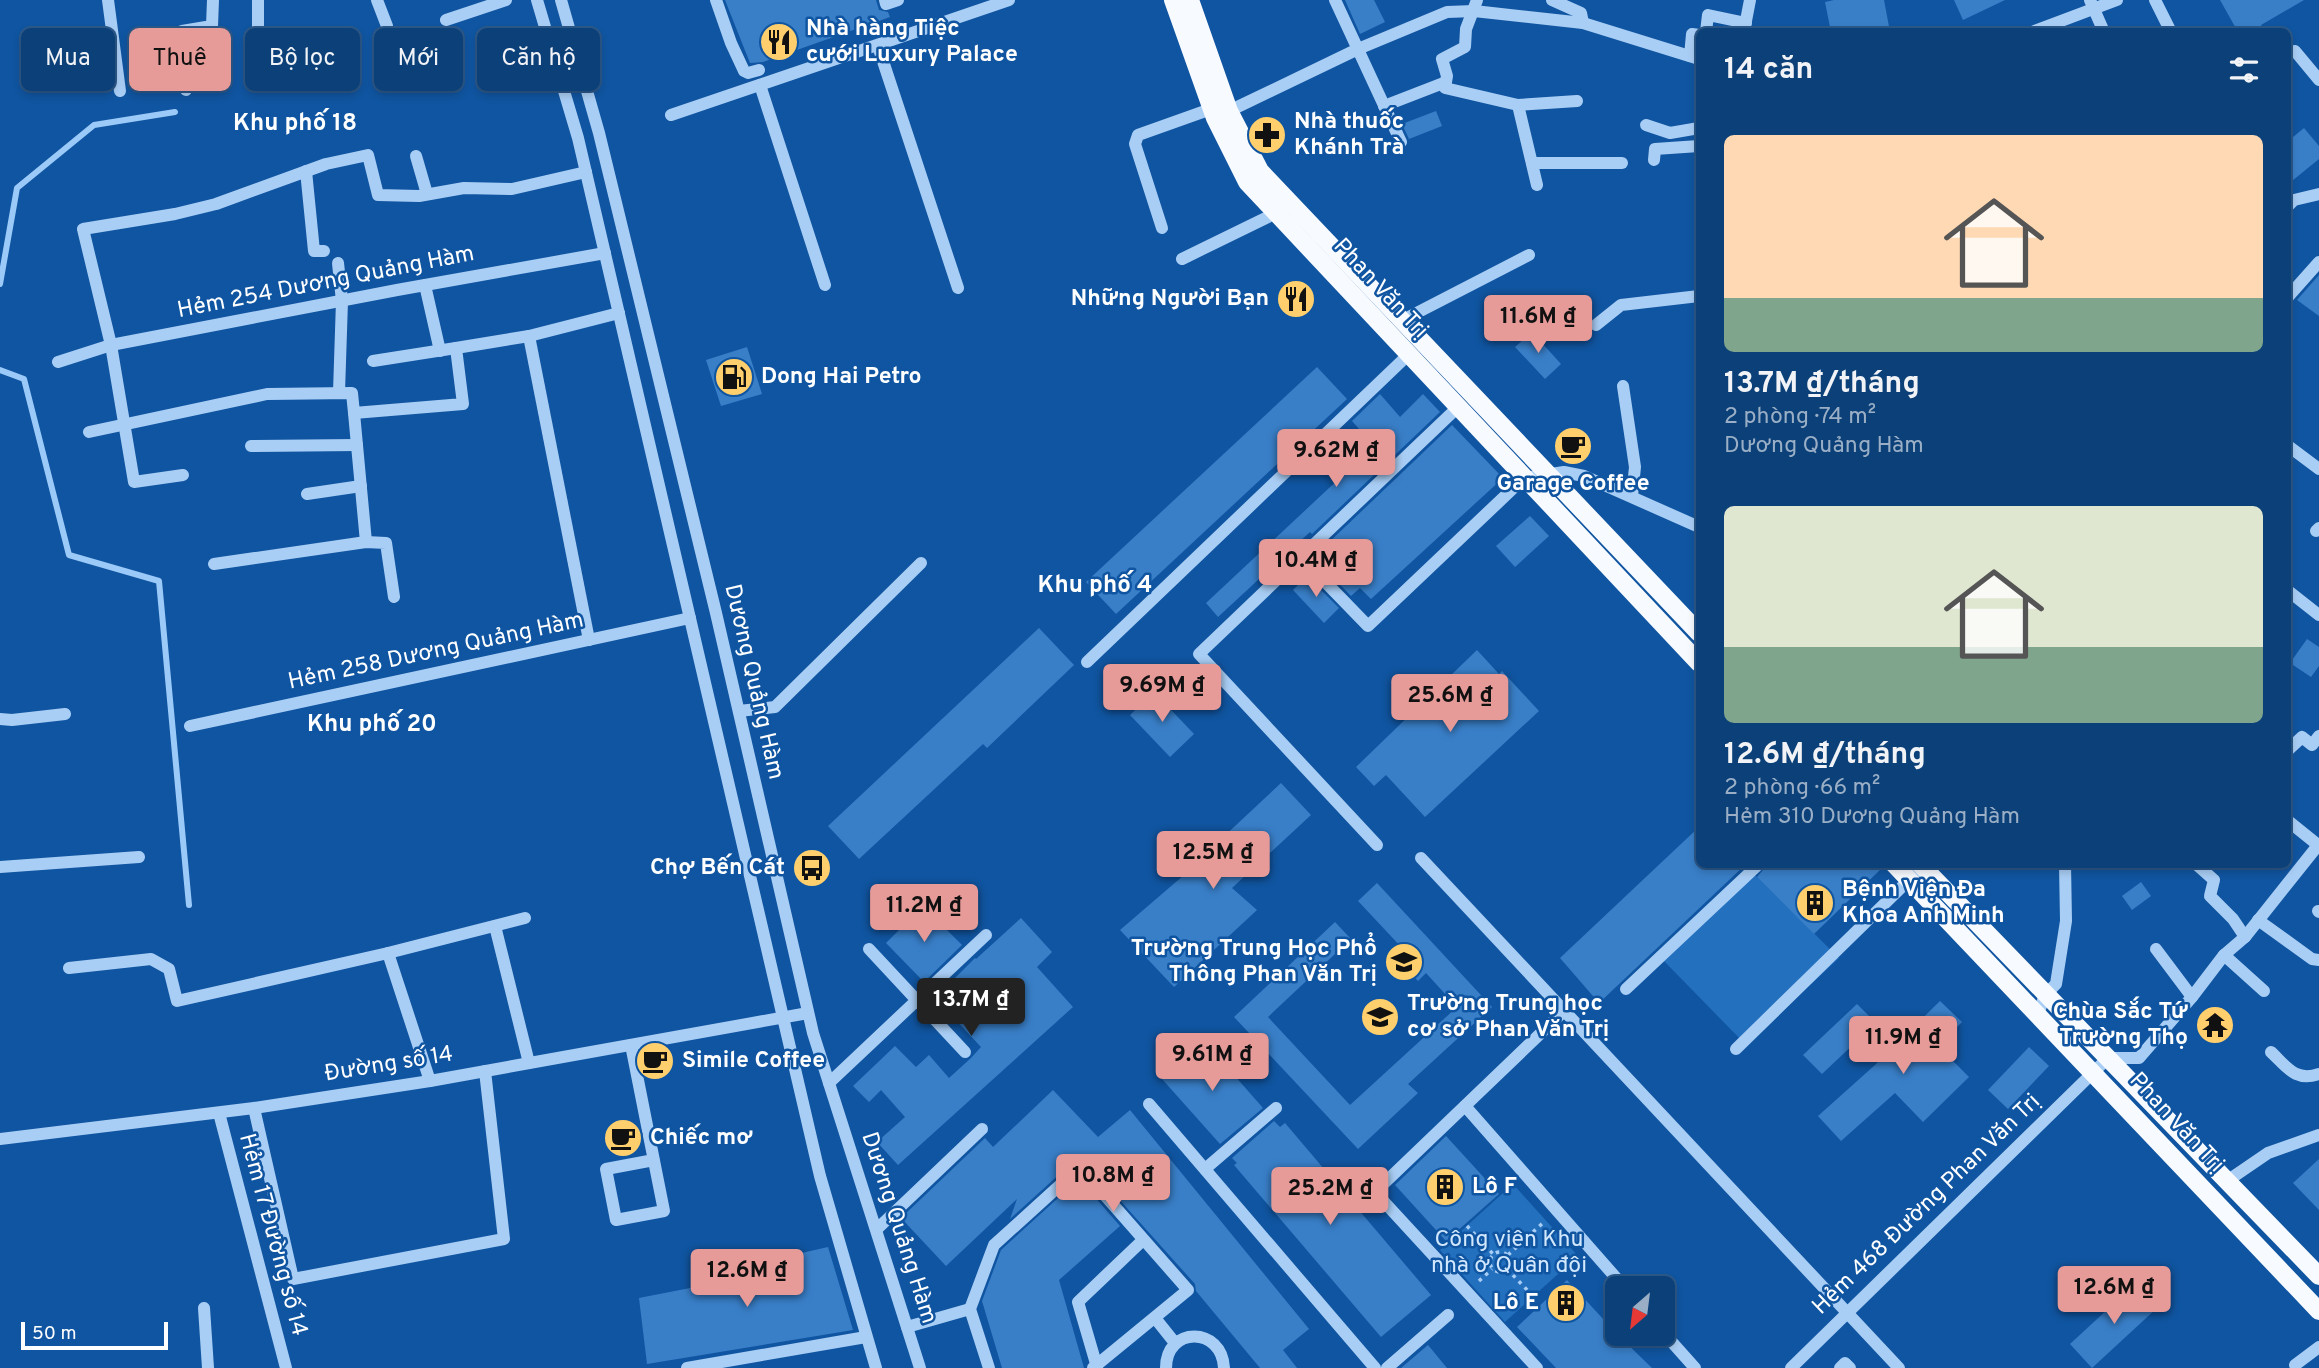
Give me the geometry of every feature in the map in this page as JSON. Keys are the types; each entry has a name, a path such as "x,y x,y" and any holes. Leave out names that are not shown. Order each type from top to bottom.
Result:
{"main road":[{"name":"Phan Văn Trị","path":"1173,0 1220,110 1247,182 1696,660"},
{"name":"Phan Văn Trị","path":"1190,0 1220,110 1261,171 1696,630"},
{"path":"1377,322 1396,315"},
{"name":"Phan Văn Trị","path":"1898,868 2319,1311"},
{"name":"Phan Văn Trị","path":"1923,868 2319,1276"}],"street":[{"path":"108,0 120,91"},
{"path":"200,28 212,26 213,0"},
{"path":"258,0 258,28"},
{"path":"377,0 387,26"},
{"path":"446,20 506,0"},
{"name":"Dương Quảng Hàm","path":"537,0 586,172 820,1176 876,1368"},
{"name":"Dương Quảng Hàm","path":"561,0 599,133 739,711 808,1013 920,1368"},
{"path":"716,0 744,71 759,71"},
{"path":"885,0 887,4 898,0"},
{"path":"671,116 1009,0"},
{"path":"1335,0 1401,142"},
{"path":"1552,0 1581,13 1583,23"},
{"path":"1706,28 1708,15 1745,27 1750,0"},
{"path":"2054,28 2092,5 2117,0"},
{"path":"2155,0 2169,28"},
{"path":"2092,5 2102,28"},
{"path":"1162,228 1135,144 1138,135 1220,110 1358,49 1445,6 1476,6 1583,23 1695,58 1692,34 1696,35"},
{"path":"1476,6 1466,29 1465,47 1442,60 1447,76 1445,88 1518,106 1577,101"},
{"path":"878,46 958,288"},
{"path":"2295,51 2319,80"},
{"path":"1384,106 1446,82"},
{"path":"760,85 825,285"},
{"path":"1518,106 1537,186"},
{"path":"1646,125 1670,133 1696,129"},
{"path":"1654,160 1656,149 1696,145"},
{"path":"183,475 134,482 111,345 83,229 175,214 216,204 326,164 368,156 378,195 427,194 464,188 512,189 586,172"},
{"path":"416,156 427,194"},
{"path":"1532,163 1622,163"},
{"path":"306,171 314,251 324,250"},
{"path":"2291,199 2319,194"},
{"path":"1182,260 1276,213"},
{"name":"Hẻm 254 Dương Quảng Hàm","path":"58,362 111,345 605,253"},
{"path":"1396,315 1529,255"},
{"path":"2291,294 2319,262"},
{"path":"338,263 342,301 339,392"},
{"path":"425,285 440,351"},
{"path":"1597,325 1621,305 1696,296"},
{"path":"373,361 529,336 619,313"},
{"path":"529,336 589,640"},
{"path":"354,413 463,404 456,348"},
{"path":"1087,662 1408,355"},
{"path":"1623,386 1635,467 1632,496"},
{"path":"89,432 267,394 352,393 366,542"},
{"path":"1377,845 1199,654 1457,408"},
{"path":"251,446 357,445"},
{"path":"2291,448 2319,469"},
{"path":"1301,557 1368,626 1524,478 1564,472 1584,476 1696,526"},
{"path":"307,494 360,486"},
{"path":"214,564 366,542 386,543 394,597"},
{"path":"739,711 775,707 921,563"},
{"path":"2291,593 2319,615"},
{"name":"Hẻm 258 Dương Quảng Hàm","path":"190,726 690,618"},
{"path":"0,719 65,715"},
{"path":"2291,747 2302,737 2312,745 2319,736"},
{"path":"2108,1058 2139,1058 2224,955 2245,937 2319,844 2291,823"},
{"path":"0,867 139,857"},
{"path":"1421,858 1899,1368"},
{"path":"1626,989 1755,868"},
{"path":"1736,1049 1919,868"},
{"path":"2038,1014 2045,995 2056,984 2066,921 2065,868"},
{"path":"2206,868 2214,880 2210,896 2233,919 2245,937"},
{"path":"69,968 151,959 169,969 177,1001 388,953 525,918"},
{"path":"2258,920 2312,959 2319,960"},
{"path":"495,926 529,1063"},
{"path":"829,1083 986,934"},
{"path":"869,949 965,1052"},
{"path":"2156,949 2192,997"},
{"path":"388,953 430,1081"},
{"path":"2224,955 2264,991"},
{"path":"1537,1368 1375,1192 1565,1010"},
{"name":"Đường số 14","path":"0,1139 219,1113 430,1081 808,1013"},
{"path":"631,1045 654,1160 664,1211 616,1220 606,1169 654,1160"},
{"path":"2271,1052 2296,1076 2309,1077 2319,1074"},
{"name":"Hẻm 468 Đường Phan Văn Trị","path":"1791,1368 2108,1058"},
{"path":"254,1108 293,1279 504,1239 485,1071"},
{"path":"1149,1104 1375,1368"},
{"path":"1465,1106 1615,1276"},
{"path":"1205,1169 1276,1108"},
{"name":"Hẻm 17 Đường số 14","path":"219,1113 286,1368"},
{"path":"877,1229 982,1129"},
{"path":"2227,1181 2268,1153 2319,1135"},
{"path":"989,1368 970,1309 994,1245 1080,1167 1188,1290 1095,1367 1078,1302 1143,1240"},
{"path":"204,1308 208,1368"},
{"path":"908,1327 970,1309"},
{"path":"1387,1368 1448,1315"},
{"path":"1155,1318 1175,1343"},
{"path":"1166,1368 1169,1351 1175,1343 1194,1336 1212,1342 1223,1357 1224,1368"},
{"path":"687,1368 866,1337"},
{"path":"1675,1346 1695,1368"},
{"path":"2295,1365 2319,1347"},
{"path":"1840,1368 1845,1363 1850,1368"}],"path":[{"path":"1508,1255 1557,1210"},
{"path":"1467,1226 1493,1254"},
{"path":"1501,1251 1508,1255 1510,1264 1507,1269 1501,1272 1492,1269 1489,1262 1493,1254 1501,1251"},
{"path":"1507,1269 1533,1296"}],"green space":[{"path":"1753,873 1839,958 1746,1045 1661,958"},
{"name":"Công viên Khu nhà ở Quân đội","path":"1513,1184 1578,1256 1505,1322 1440,1250"}],"building":[{"name":"Nhà hàng Tiệc cưới Luxury Palace","path":"725,0 876,0 879,10 888,12 890,17 763,62 750,63"},
{"path":"1345,0 1374,0 1385,22 1360,34"},
{"path":"1884,0 1889,28 1830,28 1825,2"},
{"path":"1954,0 2005,0 1963,20"},
{"path":"2220,0 2304,0 2261,25 2263,28 2236,28"},
{"path":"1436,111 1442,126 1409,139 1402,124"},
{"path":"2304,128 2319,146 2319,159 2291,182 2291,139"},
{"path":"2319,275 2319,316 2297,300"},
{"path":"1532,332 1561,364 1545,379 1515,347"},
{"name":"Dong Hai Petro","path":"747,347 762,394 721,406 706,360"},
{"path":"1317,367 1347,399 1116,614 1086,582"},
{"path":"1380,394 1400,417 1423,394 1440,412 1312,534 1310,532 1218,617 1206,603 1374,446 1352,421"},
{"path":"1452,425 1503,478 1371,599 1360,588 1351,596 1320,564 1331,554 1324,547"},
{"path":"1530,516 1549,536 1515,567 1496,546"},
{"path":"1307,576 1339,608 1324,623 1293,590"},
{"path":"1039,628 1074,665 987,748 983,744 859,859 828,826"},
{"path":"2307,639 2319,647 2319,666 2311,677 2291,662"},
{"path":"1477,650 1499,674 1502,671 1539,711 1425,817 1386,775 1374,786 1356,767"},
{"path":"1154,692 1194,734 1170,757 1130,715"},
{"path":"1281,783 1311,815 1232,888 1257,910 1174,987 1120,930 1205,857 1204,855"},
{"path":"1696,830 1696,868 1742,868 1599,1003 1560,958"},
{"name":"Bệnh Viện Đa Khoa Anh Minh","path":"1765,868 1882,868 1814,934 1757,877"},
{"path":"2141,882 2151,896 2132,910 2122,896"},
{"path":"1377,883 1492,1007 1408,1084 1418,1093 1358,1149 1234,1017 1335,922 1351,939 1268,1017 1350,1105 1457,1007 1426,973 1418,981 1395,955 1403,949 1358,901"},
{"path":"923,906 962,945 924,982 886,943"},
{"path":"1021,918 1052,952 1037,967 1073,1007 898,1165 877,1142 905,1117 881,1090 869,1102 853,1086 895,1046 916,1067 929,1055 949,1078 971,1058 981,1047 935,998"},
{"path":"1940,1001 1962,1022 1938,1046 1969,1077 1923,1122 1895,1093 1841,1141 1818,1116"},
{"path":"1857,1004 1876,1023 1822,1074 1803,1055"},
{"path":"1205,1042 1263,1108 1220,1144 1162,1079"},
{"path":"2029,1047 2049,1066 2008,1109 1988,1090"},
{"path":"1053,1090 1098,1137 1130,1110 1309,1329 1283,1350 1297,1368 1260,1368 1196,1291 1195,1284 1083,1159 1074,1161 1010,1219 1017,1199 946,1266 901,1218 985,1138 993,1147"},
{"path":"1274,1121 1280,1127 1285,1123 1431,1295 1381,1337 1234,1165 1237,1163 1232,1158"},
{"name":"Lô F","path":"1446,1136 1499,1194 1446,1241 1395,1185"},
{"path":"2319,1159 2319,1210 2293,1183"},
{"path":"1079,1179 1120,1226 1059,1280 1084,1368 1002,1368 982,1301 1001,1250"},
{"path":"828,1247 853,1330 647,1364 639,1298 731,1280 731,1269"},
{"name":"Lô E","path":"1567,1280 1605,1321 1605,1346 1629,1346 1652,1368 1556,1368 1517,1327"},
{"path":"2135,1284 2157,1308 2092,1368 2070,1344"},
{"path":"1428,1345 1447,1368 1401,1368"}],"waterway":[{"path":"0,284 17,188 94,125 175,112"},
{"path":"0,370 24,379 69,555 159,581 189,905"}],"place":[{"name":"Nhà hàng Tiệc cưới Luxury Palace","path":"779,42"},
{"name":"Nhà thuốc Khánh Trà","path":"1267,135"},
{"name":"Những Người Bạn","path":"1296,299"},
{"name":"Dong Hai Petro","path":"734,377"},
{"name":"Garage Coffee","path":"1573,446"},
{"name":"Chợ Bến Cát","path":"812,868"},
{"name":"Bệnh Viện Đa Khoa Anh Minh","path":"1815,903"},
{"name":"Trường Trung Học Phổ Thông Phan Văn Trị","path":"1404,962"},
{"name":"Trường Trung học cơ sở Phan Văn Trị","path":"1380,1017"},
{"name":"Chùa Sắc Tứ Trường Thọ","path":"2215,1025"},
{"name":"Simile Coffee","path":"655,1061"},
{"name":"Chiếc mơ","path":"623,1138"},
{"name":"Lô F","path":"1445,1187"},
{"name":"Lô E","path":"1566,1303"}],"district":[{"name":"Khu phố 18","path":"295,124"},
{"name":"Khu phố 4","path":"1095,586"},
{"name":"Khu phố 20","path":"372,725"}]}
